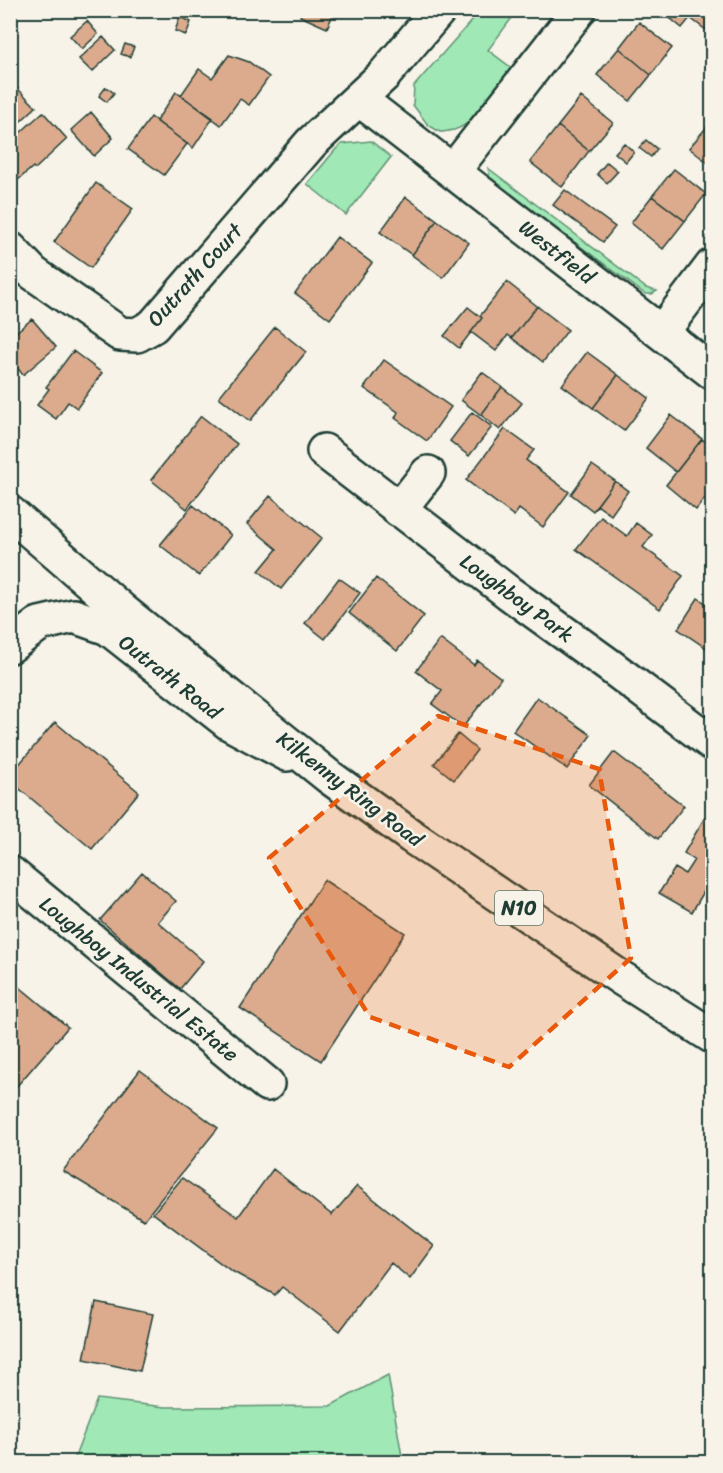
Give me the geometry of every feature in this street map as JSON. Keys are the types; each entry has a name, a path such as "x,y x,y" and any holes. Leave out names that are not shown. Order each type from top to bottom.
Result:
{"main road":[{"path":"359,99 384,75 439,10"},
{"path":"453,171 579,10"},
{"name":"Westfield","path":"359,99 712,372"},
{"name":"Outrath Court","path":"10,249 33,273 120,334 137,334 153,326 310,143 359,99"},
{"path":"662,332 712,266"},
{"name":"Loughboy Park","path":"324,451 399,510 712,743"},
{"path":"399,510 428,473"},
{"name":"Kilkenny Ring Road","path":"10,513 123,611 328,776 621,978 712,1036"},
{"name":"Outrath Road","path":"10,646 39,624 74,616 108,628 229,723 328,776"},
{"name":"Loughboy Industrial Estate","path":"10,873 267,1084"}],"highlighted area":[{"path":"438,716 599,769 631,958 509,1067 370,1017 269,858"}],"green space":[{"path":"480,11 517,11 488,50 517,72 471,121 454,130 440,132 428,125 413,105 414,86"},
{"path":"371,141 391,157 346,215 307,184 342,144"},
{"path":"488,168 646,288 657,291 645,294 490,180"},
{"path":"388,1375 403,1462 73,1462 97,1399 165,1407 330,1406"}],"building":[{"path":"123,10 137,10 134,17 122,12"},
{"path":"302,10 335,10 327,28 300,16"},
{"path":"660,10 712,10 712,22 706,30 690,18 682,28"},
{"path":"180,17 191,22 186,35 175,31"},
{"path":"87,21 98,34 82,49 70,36"},
{"path":"639,22 672,48 651,75 619,48"},
{"path":"103,37 115,50 92,72 79,59"},
{"path":"125,44 134,47 130,57 121,54"},
{"path":"619,48 651,75 630,101 597,75"},
{"path":"229,55 249,62 269,77 249,105 240,99 221,125 181,95 199,69 212,78"},
{"path":"10,81 36,107 10,131"},
{"path":"106,87 114,93 107,102 99,96"},
{"path":"176,92 213,118 193,148 156,121"},
{"path":"581,97 613,123 589,151 558,126"},
{"path":"43,112 67,139 35,169 33,167 18,180 10,172 10,156 17,149 11,141"},
{"path":"91,112 113,138 94,156 71,130"},
{"path":"151,117 187,144 164,175 128,149"},
{"path":"712,123 712,166 689,148"},
{"path":"558,126 589,151 562,187 530,162"},
{"path":"646,140 657,149 651,157 639,148"},
{"path":"624,143 634,152 626,162 615,153"},
{"path":"607,162 618,171 607,183 597,174"},
{"path":"674,169 706,194 685,221 652,196"},
{"path":"96,183 133,209 91,268 54,242"},
{"path":"565,190 615,227 603,242 553,205"},
{"path":"652,196 685,221 663,249 631,223"},
{"path":"406,197 437,220 412,255 380,232"},
{"path":"437,220 469,243 443,278 412,255"},
{"path":"337,237 372,263 330,319 295,293"},
{"path":"507,282 537,306 512,338 508,335 496,351 471,332 482,318 480,316"},
{"path":"537,306 568,330 543,362 512,338"},
{"path":"468,307 482,318 459,348 444,336"},
{"path":"32,319 56,347 23,375 16,366 10,371 10,337"},
{"path":"275,327 306,352 250,421 219,397"},
{"path":"73,351 102,373 77,408 68,402 56,419 37,405 49,389 46,387"},
{"path":"587,352 618,375 593,408 562,385"},
{"path":"384,360 451,407 427,441 395,418 398,412 364,388"},
{"path":"482,372 502,387 481,415 461,400"},
{"path":"618,375 649,398 624,431 593,408"},
{"path":"502,387 522,403 500,430 481,415"},
{"path":"472,412 492,427 469,456 450,441"},
{"path":"671,415 702,439 676,472 646,448"},
{"path":"201,416 237,444 187,509 151,480"},
{"path":"505,429 534,450 526,460 569,492 543,527 519,509 514,516 466,480"},
{"path":"702,439 712,447 712,489 696,510 666,485"},
{"path":"592,465 615,481 593,511 571,494"},
{"path":"615,481 628,491 611,515 597,505"},
{"path":"270,496 322,538 281,589 259,571 277,549 247,524"},
{"path":"193,505 231,535 199,576 160,545"},
{"path":"601,517 627,536 636,523 652,535 643,547 683,576 660,609 576,549"},
{"path":"339,578 360,593 325,639 305,623"},
{"path":"376,578 424,616 397,651 349,613"},
{"path":"698,598 710,606 712,601 712,652 678,629"},
{"path":"440,639 474,665 477,660 501,678 463,727 432,704 442,691 416,671"},
{"path":"537,697 591,735 567,769 513,731"},
{"path":"55,722 139,792 92,849 10,781 10,775"},
{"path":"458,734 477,750 454,780 434,764"},
{"path":"614,752 684,806 658,839 589,785"},
{"path":"705,817 712,822 712,878 692,912 659,893 675,868 685,874 694,860 684,853"},
{"path":"142,872 176,901 158,922 203,961 180,989 100,920"},
{"path":"324,880 405,933 321,1061 240,1008"},
{"path":"10,979 68,1027 10,1094"},
{"path":"140,1070 218,1128 144,1220 63,1171"},
{"path":"273,1169 332,1215 357,1186 434,1246 410,1279 391,1263 340,1331 282,1287 275,1295 230,1270 153,1213 182,1178 238,1217"},
{"path":"96,1302 153,1314 140,1371 84,1359"}]}
